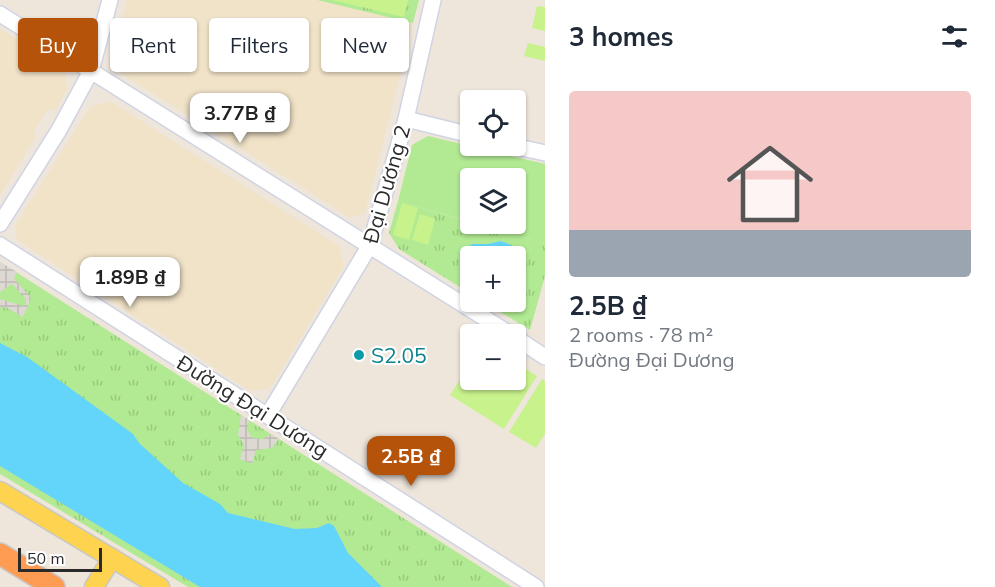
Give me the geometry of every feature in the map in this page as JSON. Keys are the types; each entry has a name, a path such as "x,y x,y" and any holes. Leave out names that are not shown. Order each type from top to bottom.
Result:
{"highway":[{"path":"0,554 54,587"}],"main road":[{"path":"0,491 160,587"},
{"path":"93,587 111,558"}],"street":[{"path":"98,45 110,0"},
{"name":"Đại Dương 2","path":"268,415 370,245 406,119 433,0"},
{"path":"0,14 18,25"},
{"path":"0,224 59,130 90,72"},
{"path":"93,72 494,324"},
{"path":"406,119 460,132"},
{"path":"526,149 545,153"},
{"name":"Đường Đại Dương","path":"0,245 536,587"},
{"path":"526,345 545,357"}],"shaded area":[{"path":"127,0 317,0 392,18 321,18 321,72 401,72 365,213 351,218 119,72 197,72 197,18 123,18"},
{"path":"409,22 413,23 409,39"},
{"path":"0,29 18,40 18,72 64,72 68,88 56,109 47,110 34,131 35,138 0,195"},
{"path":"110,101 339,246 344,266 270,388 250,391 17,240 15,226 90,107"},
{"path":"0,262 17,272 14,278 31,298 23,317 7,308 0,307 0,299 24,306 26,299 12,284 0,292"},
{"path":"241,415 249,420 247,429 252,438 263,439 271,434 279,439 272,448 256,450 252,464 240,459 244,445 238,435"}],"green space":[{"path":"317,0 419,0 413,23 409,22 409,18 392,18"},
{"path":"332,0 408,0 404,17"},
{"path":"537,6 545,7 545,31 532,28"},
{"path":"528,43 545,47 545,61 524,56"},
{"path":"428,136 460,144 460,156 512,156 545,164 545,244 510,234 526,234 526,168 460,168 460,219 398,201 412,145"},
{"path":"398,201 460,219 460,234 511,234 545,244 545,276 530,330 526,328 526,324 520,324 500,312 526,312 526,246 460,246 460,287 399,249 389,233"},
{"path":"402,203 418,208 409,240 393,235"},
{"path":"420,214 435,219 428,245 412,240"},
{"path":"0,262 512,587 188,587 0,474"},
{"path":"526,369 537,376 504,429 450,395 460,380 460,390 526,390"},
{"path":"542,379 545,381 545,434 536,448 509,432"}],"water":[{"path":"500,241 512,246 470,246"},
{"path":"0,343 27,357 133,434 139,443 183,483 220,504 228,513 295,529 317,528 329,523 334,526 348,553 382,587 200,587 0,466"}],"place":[{"name":"S2.05","path":"359,355"}]}
